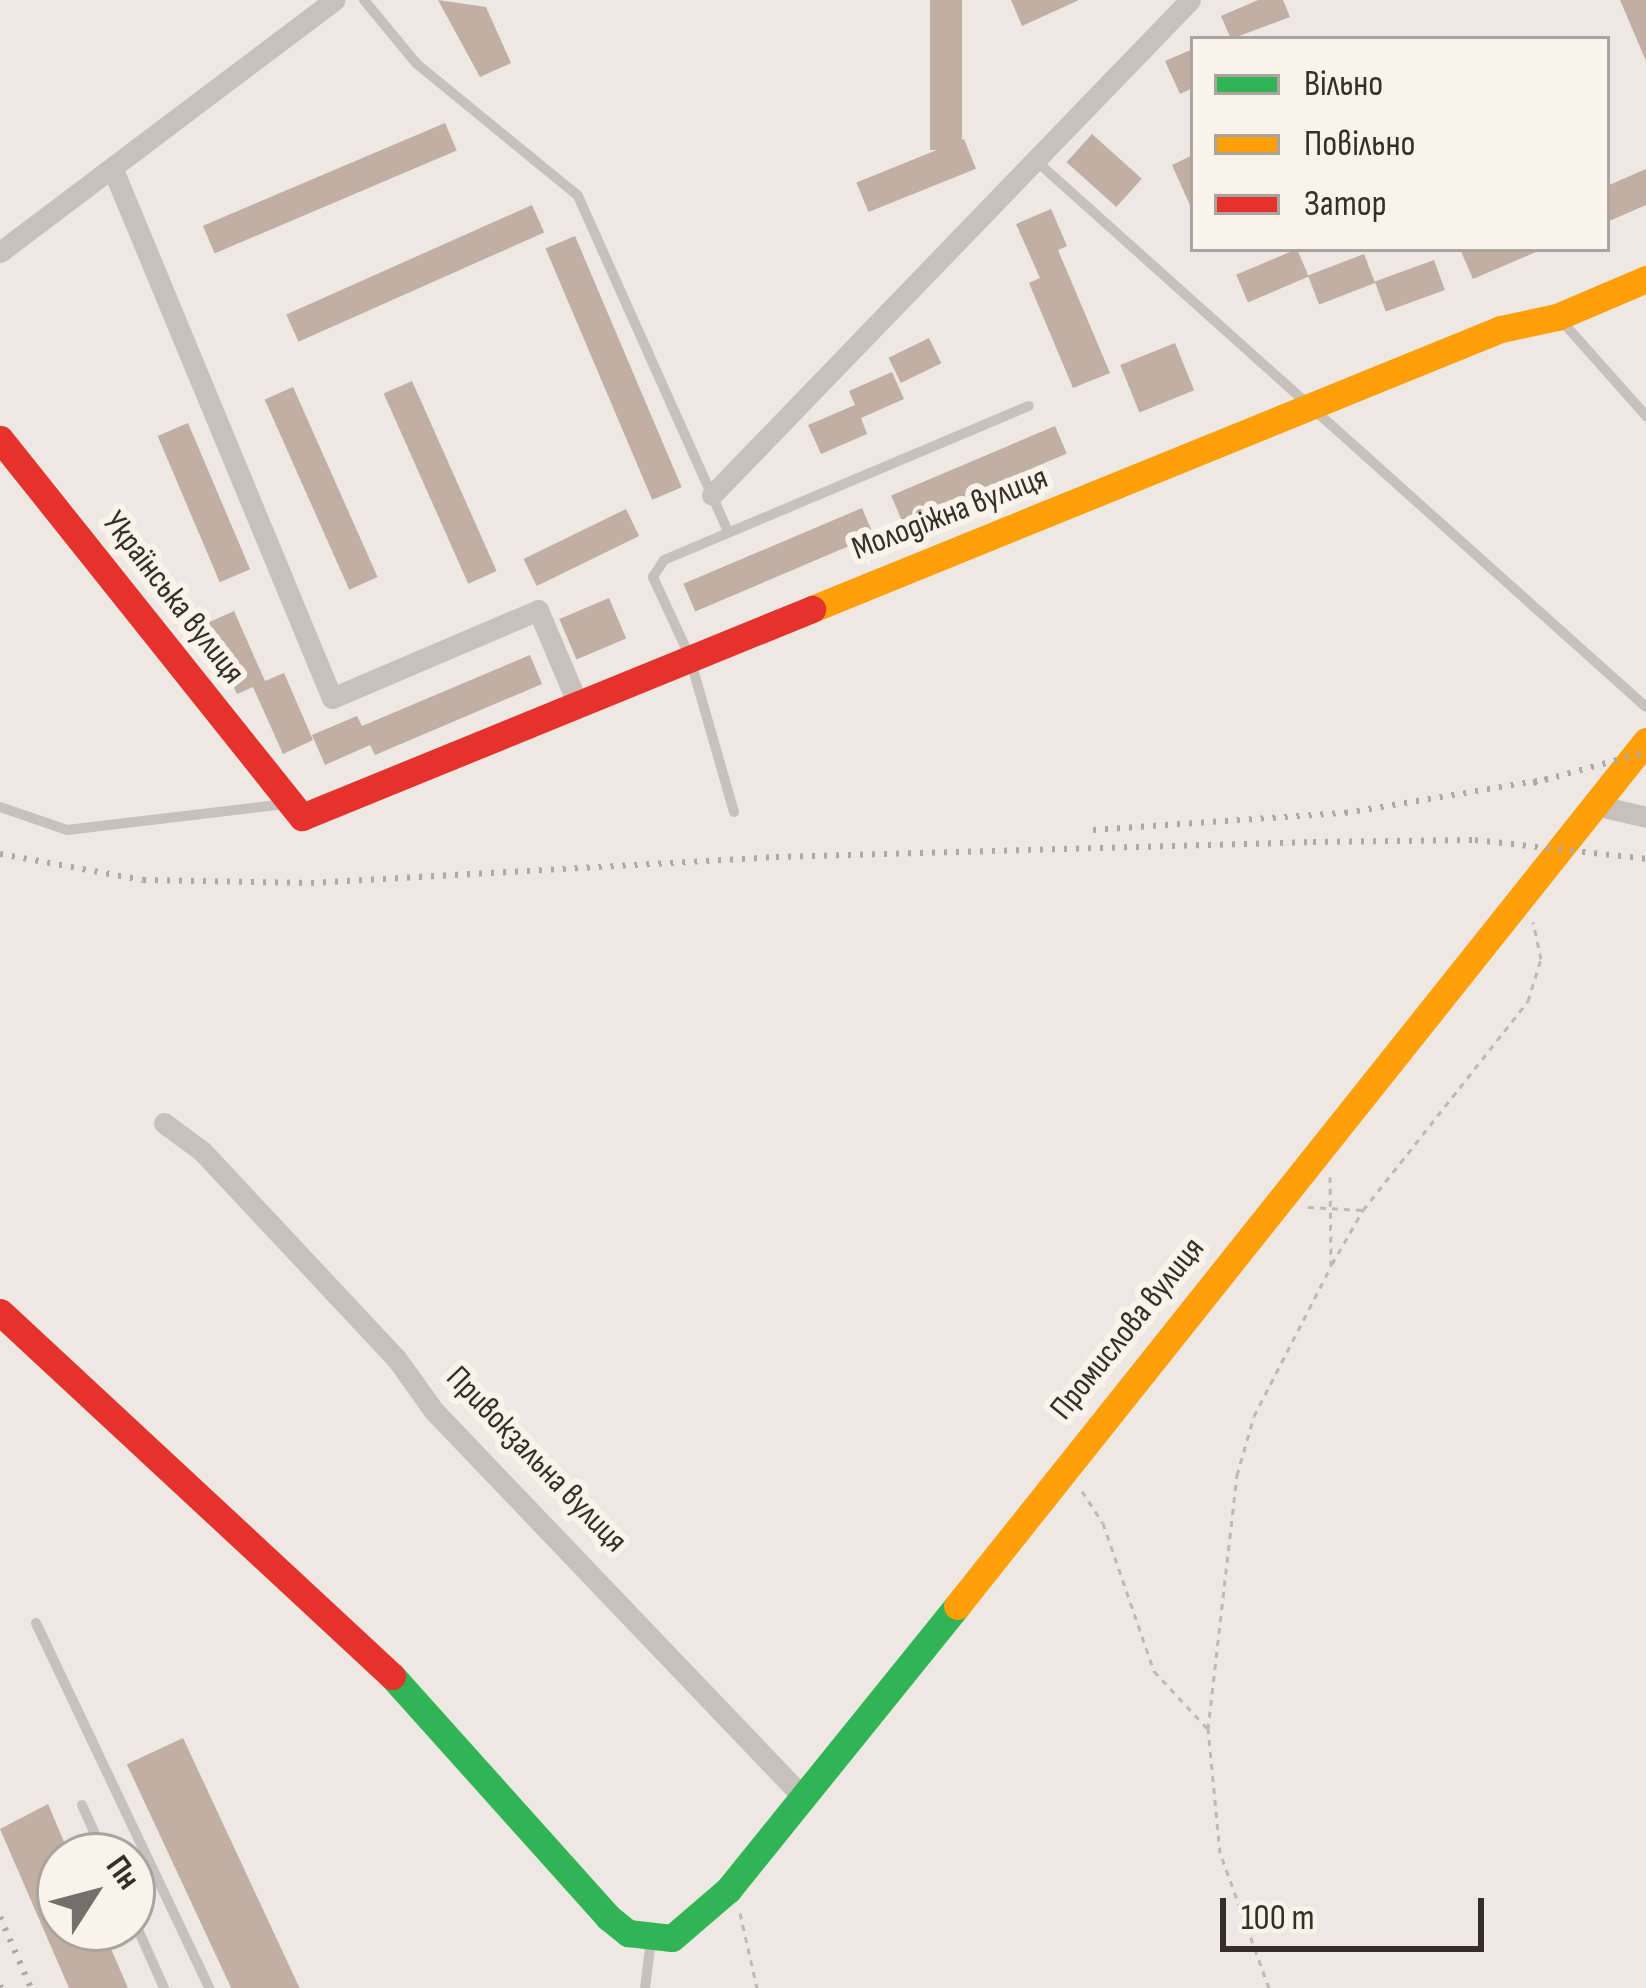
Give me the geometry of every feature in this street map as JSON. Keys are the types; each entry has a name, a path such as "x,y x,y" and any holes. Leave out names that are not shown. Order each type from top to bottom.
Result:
{"street":[{"path":"0,252 114,172 139,142 335,0"},
{"path":"712,495 1190,0"},
{"path":"114,172 332,698 538,610 578,701"},
{"name":"Молодіжна вулиця","path":"287,803 302,817 688,655 1316,410 1502,329 1557,317 1646,279"},
{"name":"Українська вулиця","path":"0,440 287,803"},
{"name":"Промислова вулиця","path":"651,1940 672,1938 728,1890 1646,741"},
{"path":"1595,805 1646,817"},
{"name":"Привокзальна вулиця","path":"164,1123 202,1150 396,1358 434,1412 804,1798"},
{"path":"0,1312 381,1664 608,1917 651,1940"}],"lane":[{"path":"364,0 417,64 578,196 728,532"},
{"path":"1034,160 1646,707"},
{"path":"1557,317 1646,416"},
{"path":"734,812 688,655 652,577 664,560 1029,406"},
{"path":"0,807 68,830 287,803"},
{"path":"37,1623 209,1988"},
{"path":"82,1805 94,1832"},
{"path":"645,1988 651,1940"},
{"path":"148,1952 164,1988"}],"path":[{"path":"1269,1988 1220,1852 1208,1729 1237,1475 1254,1416 1363,1210 1528,1001 1541,959 1528,888"},
{"path":"1330,1174 1331,1266"},
{"path":"1277,1201 1363,1210"},
{"path":"1065,1465 1103,1523 1154,1671 1208,1729"},
{"path":"728,1890 749,1930 757,1988"}],"building":[{"path":"438,0 486,7 511,63 480,77"},
{"path":"930,0 962,0 962,150 930,150"},
{"path":"1011,0 1079,0 1022,26"},
{"path":"1258,0 1283,0 1290,17 1230,36 1221,16"},
{"path":"1620,0 1646,0 1646,61"},
{"path":"1190,50 1190,89 1180,94 1165,61"},
{"path":"445,123 457,151 215,253 203,226"},
{"path":"1092,134 1142,179 1116,207 1067,162"},
{"path":"964,139 976,169 868,212 856,182"},
{"path":"1190,156 1190,205 1172,165"},
{"path":"1646,169 1646,205 1610,221 1610,185"},
{"path":"532,205 544,232 298,342 286,314"},
{"path":"1051,209 1067,246 1058,250 1110,373 1073,388 1029,283 1040,278 1016,224"},
{"path":"575,236 682,487 652,500 546,249"},
{"path":"1298,252 1309,277 1248,302 1236,275"},
{"path":"1461,252 1536,252 1473,279"},
{"path":"1364,254 1375,283 1319,304 1308,276"},
{"path":"1434,260 1445,290 1386,312 1375,282"},
{"path":"929,338 941,363 901,383 889,358"},
{"path":"1175,343 1194,390 1139,412 1120,365"},
{"path":"892,372 904,399 861,418 867,434 821,454 808,425 855,405 849,391"},
{"path":"412,381 497,571 468,584 384,394"},
{"path":"293,387 378,577 349,590 265,400"},
{"path":"188,423 250,569 220,582 158,436"},
{"path":"1055,426 1067,454 903,523 891,496"},
{"path":"862,508 874,536 695,611 683,584"},
{"path":"626,509 639,536 537,586 524,559"},
{"path":"609,598 626,639 576,660 559,619"},
{"path":"234,611 265,681 284,673 313,740 283,754 253,687 237,694 205,624"},
{"path":"530,655 542,684 375,755 370,745 325,765 312,735 357,716 362,726"},
{"path":"183,1738 300,1988 231,1988 127,1764"},
{"path":"48,1804 60,1832 36,1832 36,1912 0,1829"},
{"path":"53,1952 112,1952 128,1988 69,1988"}],"railway":[{"path":"1533,783 1646,752"},
{"path":"1093,830 1345,813 1548,779"},
{"path":"0,854 143,880 311,883 776,857 1313,842 1475,840 1646,859"},
{"path":"0,1917 31,1988"}],"traffic: fast":[{"path":"392,1676 608,1917 628,1933 672,1938 728,1890 957,1606"}],"traffic: slow":[{"path":"812,609 1501,329 1557,317 1646,279"},
{"path":"957,1606 1646,741"}],"traffic: jam":[{"path":"0,439 302,817 812,609"},
{"path":"0,1312 392,1676"}]}
